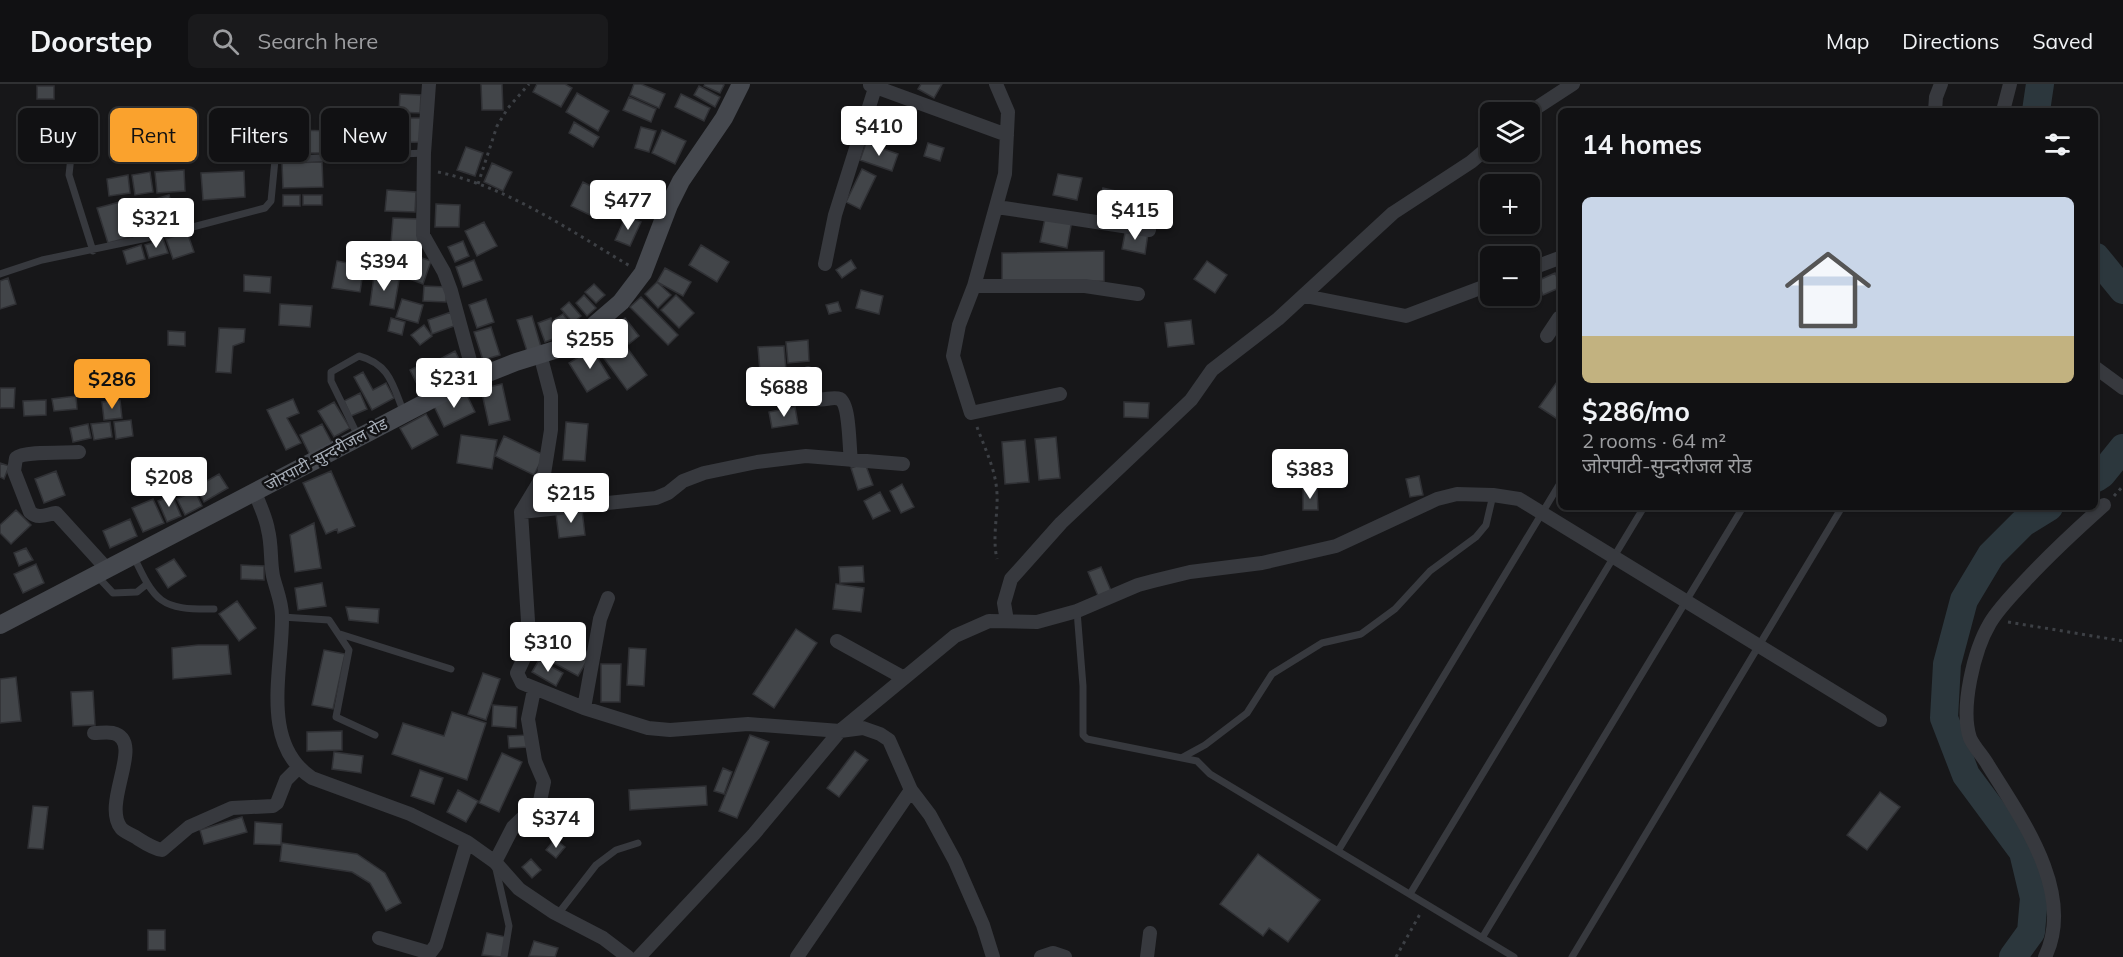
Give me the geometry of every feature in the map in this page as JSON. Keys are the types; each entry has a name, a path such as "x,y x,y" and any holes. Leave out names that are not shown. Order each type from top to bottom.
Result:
{"main road":[{"name":"जोरपाटी-सुन्दरीजल रोड","path":"0,626 404,412 475,378 558,349 578,339 621,302 643,273 673,197 724,118 741,84"}],"street":[{"path":"429,84 424,153 423,236 444,272 451,291 475,378"},
{"path":"996,84 1008,112 1005,174 974,286 959,325 954,356 971,413 1060,394"},
{"path":"1540,105 1573,84"},
{"path":"1935,108 1941,84"},
{"path":"2004,108 2010,84"},
{"path":"825,264 835,215 872,86 1007,135"},
{"path":"1007,621 1004,603 1011,579 1061,523 1191,400 1212,370 1305,296 1393,213 1480,154"},
{"path":"997,207 1149,230"},
{"path":"1540,265 1558,258"},
{"path":"974,286 1085,286 1138,294"},
{"path":"1305,296 1406,316 1480,288"},
{"path":"1547,336 1558,320"},
{"path":"540,354 551,396 551,430 544,474 521,513 528,621 524,658 517,673 522,683 534,690 584,708 648,728 670,730 748,724 840,731 863,728 880,734 889,741 911,790 930,815 955,861 983,925 993,957"},
{"path":"2098,370 2118,385"},
{"path":"808,373 817,399 837,398 843,401 846,410 850,460"},
{"path":"79,452 25,453 16,458 14,471 30,512 40,517 56,513 102,572"},
{"path":"521,513 656,498 668,493 683,481 704,473 757,462 806,456 903,464"},
{"path":"255,492 268,530 273,574 282,617 277,697 280,724 286,747 297,769 312,778 410,814 467,842 495,862 519,889 558,914 603,938 628,957"},
{"path":"639,957 754,834 840,731 955,636 989,621 1037,622 1077,610 1138,585 1190,572 1262,563 1336,546 1437,499 1457,494 1493,495 1519,499 1880,720"},
{"path":"2044,957 2052,943 2054,900 2050,879 2034,844 1970,738 1967,703 1973,661 1995,617 2061,543 2104,505"},
{"path":"584,708 600,619 608,598"},
{"path":"837,641 904,678"},
{"path":"495,862 513,827 540,801 544,782 535,761 528,718 534,690"},
{"path":"94,733 112,733 120,736 125,743 127,751 116,790 115,810 121,827 154,849 162,850 189,827 232,808 273,806 277,803 286,780 297,769"},
{"path":"797,957 911,790"},
{"path":"379,938 430,953 436,945 467,842"},
{"path":"1147,957 1150,933"},
{"path":"1041,957 1053,953 1065,957"}],"lane":[{"path":"0,274 42,260 93,251 265,208 271,201 275,160 424,153"},
{"path":"70,162 69,175 93,251"},
{"path":"358,437 331,381 331,372 342,365 359,356 373,360 388,374 404,412"},
{"path":"1338,851 1558,487"},
{"path":"1183,757 1205,745 1247,713 1272,674 1322,643 1361,634 1395,609 1430,572 1476,537 1486,525 1493,495"},
{"path":"1410,894 1642,510"},
{"path":"1482,938 1741,510"},
{"path":"1572,957 1840,510"},
{"path":"134,555 155,596 182,610 214,609"},
{"path":"102,572 113,593 137,592 147,584"},
{"path":"1077,610 1083,686 1083,735 1087,739 1197,761 1210,774 1514,957"},
{"path":"282,617 329,620 349,650 336,717 375,735"},
{"path":"340,634 452,669"},
{"path":"558,914 596,865 616,850 638,843"},
{"path":"495,862 509,926 504,957"}],"path":[{"path":"478,184 497,126 508,108 529,84"},
{"path":"424,169 464,178 538,210 643,273"},
{"path":"971,413 995,472 997,495 994,546 997,559"},
{"path":"1995,617 2009,623 2123,641"},
{"path":"1396,957 1425,904"}],"building":[{"path":"481,84 502,84 503,110 482,110"},
{"path":"537,84 565,84 572,88 561,107 533,92"},
{"path":"634,84 641,84 665,94 659,108 630,95"},
{"path":"705,84 724,85 720,93 704,86"},
{"path":"921,84 942,84 934,98 918,89"},
{"path":"37,86 54,86 54,99 37,99"},
{"path":"699,86 720,97 715,107 694,95"},
{"path":"577,93 609,111 598,131 566,112"},
{"path":"400,94 421,95 420,113 409,112 409,108 399,108"},
{"path":"681,94 710,108 704,121 675,107"},
{"path":"629,97 656,109 651,122 623,110"},
{"path":"409,118 421,118 421,142 409,142"},
{"path":"574,122 599,137 593,147 569,133"},
{"path":"641,127 656,131 649,152 635,148"},
{"path":"309,130 321,131 321,153 309,153"},
{"path":"662,130 686,141 675,164 652,153"},
{"path":"866,143 898,154 892,171 860,160"},
{"path":"928,143 944,148 940,161 924,156"},
{"path":"466,147 483,153 475,176 457,170"},
{"path":"322,162 323,187 283,188 282,163"},
{"path":"492,163 512,172 503,191 484,182"},
{"path":"862,169 876,176 860,209 846,202"},
{"path":"184,170 185,191 157,193 155,172"},
{"path":"244,171 245,197 203,200 201,173"},
{"path":"150,172 153,192 135,195 132,175"},
{"path":"1058,174 1082,178 1077,200 1053,195"},
{"path":"128,175 130,193 109,196 107,179"},
{"path":"583,182 604,193 592,216 571,206"},
{"path":"635,182 652,188 645,208 628,202"},
{"path":"1103,188 1129,194 1124,216 1098,210"},
{"path":"387,190 416,192 415,212 385,211"},
{"path":"169,195 178,226 151,234 142,203"},
{"path":"283,195 300,195 300,206 283,206"},
{"path":"303,195 322,195 322,205 303,205"},
{"path":"1133,198 1154,204 1149,222 1128,216"},
{"path":"120,202 131,237 108,243 97,208"},
{"path":"436,204 460,205 459,227 435,227"},
{"path":"1046,214 1072,220 1067,248 1040,242"},
{"path":"626,216 641,222 630,246 615,240"},
{"path":"393,218 420,219 418,245 391,243"},
{"path":"484,222 497,246 477,256 465,231"},
{"path":"1126,228 1148,233 1145,254 1122,249"},
{"path":"187,232 194,252 173,259 166,239"},
{"path":"163,239 168,253 149,258 145,245"},
{"path":"463,241 469,256 455,262 448,247"},
{"path":"141,245 145,259 127,264 123,251"},
{"path":"701,245 729,262 717,282 689,265"},
{"path":"1104,251 1104,281 1002,282 1002,253"},
{"path":"416,256 431,261 423,284 407,278"},
{"path":"474,260 482,280 463,287 456,267"},
{"path":"851,260 856,268 842,278 836,270"},
{"path":"337,261 364,266 360,292 332,288"},
{"path":"1207,261 1227,275 1215,293 1194,279"},
{"path":"665,268 691,282 683,296 657,282"},
{"path":"1555,273 1558,288 1543,295 1540,280"},
{"path":"244,275 271,277 270,293 244,291"},
{"path":"374,276 399,280 394,309 370,305"},
{"path":"8,278 16,304 0,309 0,281"},
{"path":"657,282 671,295 658,308 645,294"},
{"path":"594,284 605,295 596,303 585,292"},
{"path":"424,286 447,287 446,302 423,301"},
{"path":"861,290 883,296 879,314 856,308"},
{"path":"584,295 596,308 587,316 576,303"},
{"path":"676,295 694,313 679,328 661,310"},
{"path":"641,297 678,335 668,345 630,307"},
{"path":"402,299 423,305 418,323 396,317"},
{"path":"486,299 494,322 477,328 469,305"},
{"path":"569,302 581,316 573,323 561,309"},
{"path":"838,302 841,311 829,314 826,305"},
{"path":"280,304 312,306 310,327 279,325"},
{"path":"451,312 454,326 432,334 428,320"},
{"path":"563,314 572,326 563,333 554,320"},
{"path":"532,316 541,347 527,351 517,320"},
{"path":"391,318 405,322 402,335 388,331"},
{"path":"551,318 558,337 545,342 538,323"},
{"path":"625,318 639,336 629,344 615,327"},
{"path":"1191,320 1194,344 1168,347 1165,323"},
{"path":"424,325 432,336 420,345 411,335"},
{"path":"491,327 500,355 483,360 474,332"},
{"path":"219,328 245,329 244,342 233,346 231,373 216,372"},
{"path":"168,331 185,332 185,346 168,345"},
{"path":"617,334 647,375 627,390 597,349"},
{"path":"808,340 809,361 788,363 786,342"},
{"path":"784,346 786,371 760,372 758,347"},
{"path":"592,349 610,378 587,392 569,363"},
{"path":"455,351 463,367 444,376 436,361"},
{"path":"424,363 432,380 418,386 410,370"},
{"path":"363,372 373,390 386,383 394,398 372,410 354,377"},
{"path":"1558,381 1558,419 1539,407"},
{"path":"502,384 510,420 489,425 481,389"},
{"path":"0,388 15,388 14,408 0,408"},
{"path":"465,391 475,412 444,427 434,406"},
{"path":"360,393 367,409 351,416 344,401"},
{"path":"76,396 77,409 54,411 52,399"},
{"path":"293,399 299,413 287,418 301,443 286,450 267,410"},
{"path":"46,400 46,415 24,416 23,401"},
{"path":"120,400 122,418 104,420 102,402"},
{"path":"334,402 350,428 334,437 318,411"},
{"path":"1124,402 1149,403 1148,418 1124,417"},
{"path":"795,407 798,424 772,428 769,412"},
{"path":"426,414 438,435 412,449 400,428"},
{"path":"131,420 133,436 116,439 114,422"},
{"path":"110,422 112,437 94,440 91,424"},
{"path":"566,422 588,424 585,461 563,460"},
{"path":"88,424 91,438 73,442 70,428"},
{"path":"322,424 332,443 310,455 300,435"},
{"path":"461,435 497,440 492,469 457,463"},
{"path":"504,436 544,455 534,475 495,456"},
{"path":"1056,437 1060,478 1039,480 1035,439"},
{"path":"1025,440 1029,482 1005,484 1002,442"},
{"path":"0,463 9,466 4,479 0,477"},
{"path":"865,463 873,485 858,490 851,468"},
{"path":"1317,464 1335,464 1335,477 1317,477"},
{"path":"56,471 65,495 44,503 35,479"},
{"path":"331,471 355,526 338,533 337,529 326,534 303,483"},
{"path":"219,474 228,488 204,502 196,487"},
{"path":"1419,476 1423,495 1410,497 1406,479"},
{"path":"902,484 914,507 901,513 890,491"},
{"path":"1303,489 1317,489 1318,510 1303,510"},
{"path":"195,491 202,506 185,515 177,499"},
{"path":"880,492 890,511 873,519 864,501"},
{"path":"172,495 181,516 167,522 158,501"},
{"path":"153,499 164,523 143,532 132,508"},
{"path":"16,510 31,525 11,544 0,533 0,525"},
{"path":"582,510 585,535 559,538 556,514"},
{"path":"130,519 137,536 110,548 103,531"},
{"path":"314,523 321,568 295,572 290,535"},
{"path":"26,548 33,560 19,566 14,553"},
{"path":"174,559 186,576 168,588 156,569"},
{"path":"36,564 44,583 23,593 14,574"},
{"path":"241,565 264,566 264,580 241,579"},
{"path":"863,566 864,582 840,583 839,567"},
{"path":"1101,567 1112,593 1099,598 1088,572"},
{"path":"322,583 326,606 298,610 295,588"},
{"path":"836,584 864,588 861,612 833,609"},
{"path":"237,601 256,628 239,641 219,614"},
{"path":"346,607 379,609 378,623 349,620"},
{"path":"796,629 817,643 774,708 753,694"},
{"path":"567,640 591,654 578,676 554,663"},
{"path":"228,645 231,674 173,679 172,648"},
{"path":"629,648 646,649 644,686 627,685"},
{"path":"324,650 345,654 333,709 312,705"},
{"path":"539,660 563,673 556,686 532,672"},
{"path":"601,664 621,664 620,702 601,702"},
{"path":"483,673 500,679 486,720 468,714"},
{"path":"16,677 21,721 0,723 0,679"},
{"path":"93,691 95,725 73,726 71,692"},
{"path":"493,705 517,707 516,728 492,726"},
{"path":"452,712 486,723 467,780 392,754 403,723 444,736"},
{"path":"342,731 342,750 307,751 307,732"},
{"path":"528,735 529,747 509,748 508,736"},
{"path":"750,735 769,742 737,818 719,811"},
{"path":"855,751 868,760 839,797 827,788"},
{"path":"334,752 363,756 361,773 332,769"},
{"path":"502,753 522,762 499,812 479,803"},
{"path":"723,768 732,772 724,794 714,791"},
{"path":"420,770 443,778 434,804 411,796"},
{"path":"706,786 707,805 630,810 629,790"},
{"path":"458,790 478,801 466,822 447,812"},
{"path":"1880,792 1900,807 1867,850 1847,835"},
{"path":"33,806 48,807 43,849 28,848"},
{"path":"242,817 247,832 204,844 200,830"},
{"path":"255,822 282,824 281,845 254,844"},
{"path":"555,839 565,847 556,858 546,850"},
{"path":"282,843 357,854 385,873 401,903 386,911 370,883 352,872 280,861"},
{"path":"1258,854 1320,900 1288,942 1269,928 1263,936 1220,904"},
{"path":"531,859 541,870 532,878 522,867"},
{"path":"148,930 165,930 165,950 148,950"},
{"path":"487,933 506,937 502,957 482,955"},
{"path":"534,941 558,948 555,957 529,956"}],"waterway":[{"path":"2036,108 2040,84"},
{"path":"2098,259 2123,290"},
{"path":"2098,477 2123,448"},
{"path":"2013,957 2031,932 2034,898 2023,852 1966,775 1944,718 1947,664 1964,600 1991,555 2023,523 2044,510"}]}
